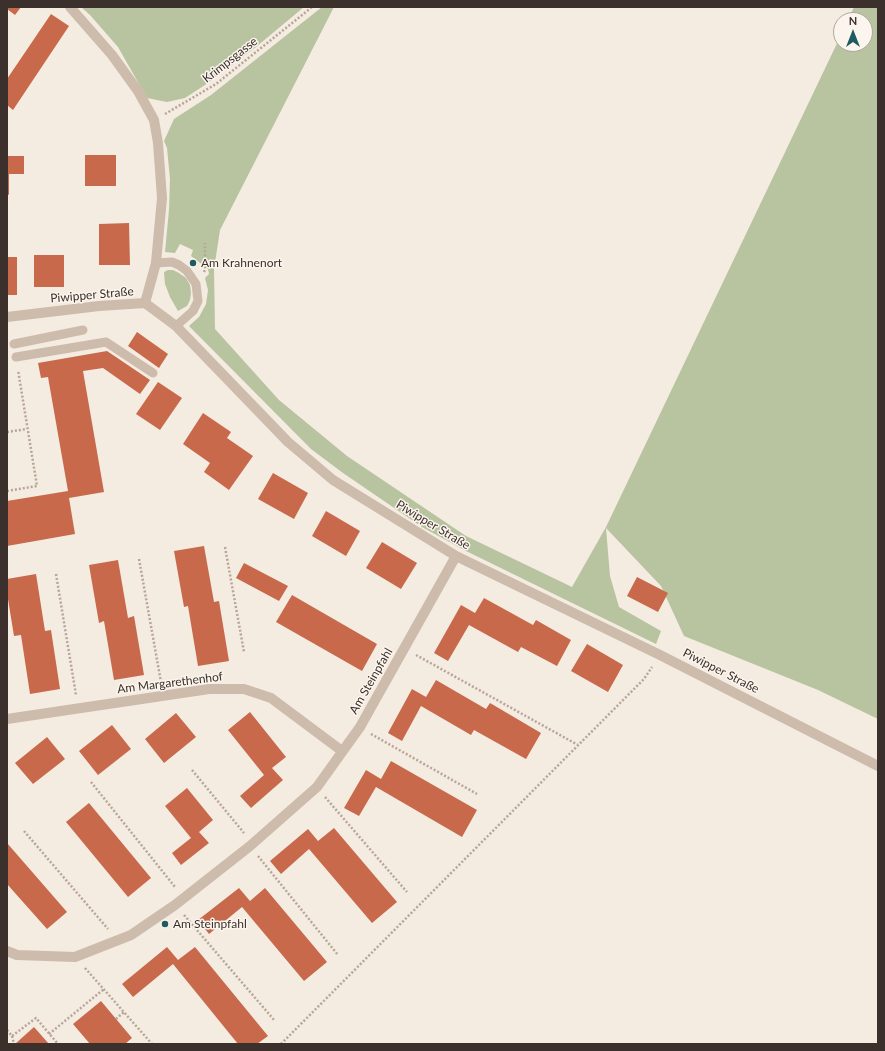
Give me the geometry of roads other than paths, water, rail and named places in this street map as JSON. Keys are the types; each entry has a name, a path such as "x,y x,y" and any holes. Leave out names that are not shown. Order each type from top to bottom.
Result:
{"street":[{"path":"70,7 112,55 138,91 154,120 158,143 162,198 156,263 145,303"},
{"name":"Piwipper Straße","path":"7,317 98,306 145,303 176,326 288,442 333,480 456,556 660,655 878,766"},
{"name":"Am Steinpfahl","path":"7,951 17,955 75,957 131,935 184,898 251,844 316,787 360,727 456,556"},
{"name":"Am Margarethenhof","path":"7,719 209,689 244,689 271,698 342,751"}],"lane":[{"path":"156,263 172,262 179,265 194,279 197,288 198,301 193,311 176,326"},
{"path":"14,344 83,330"},
{"path":"16,357 106,342 153,373"}],"place":[{"name":"Am Krahnenort","path":"193,263"},
{"name":"Am Steinpfahl","path":"165,924"}]}
